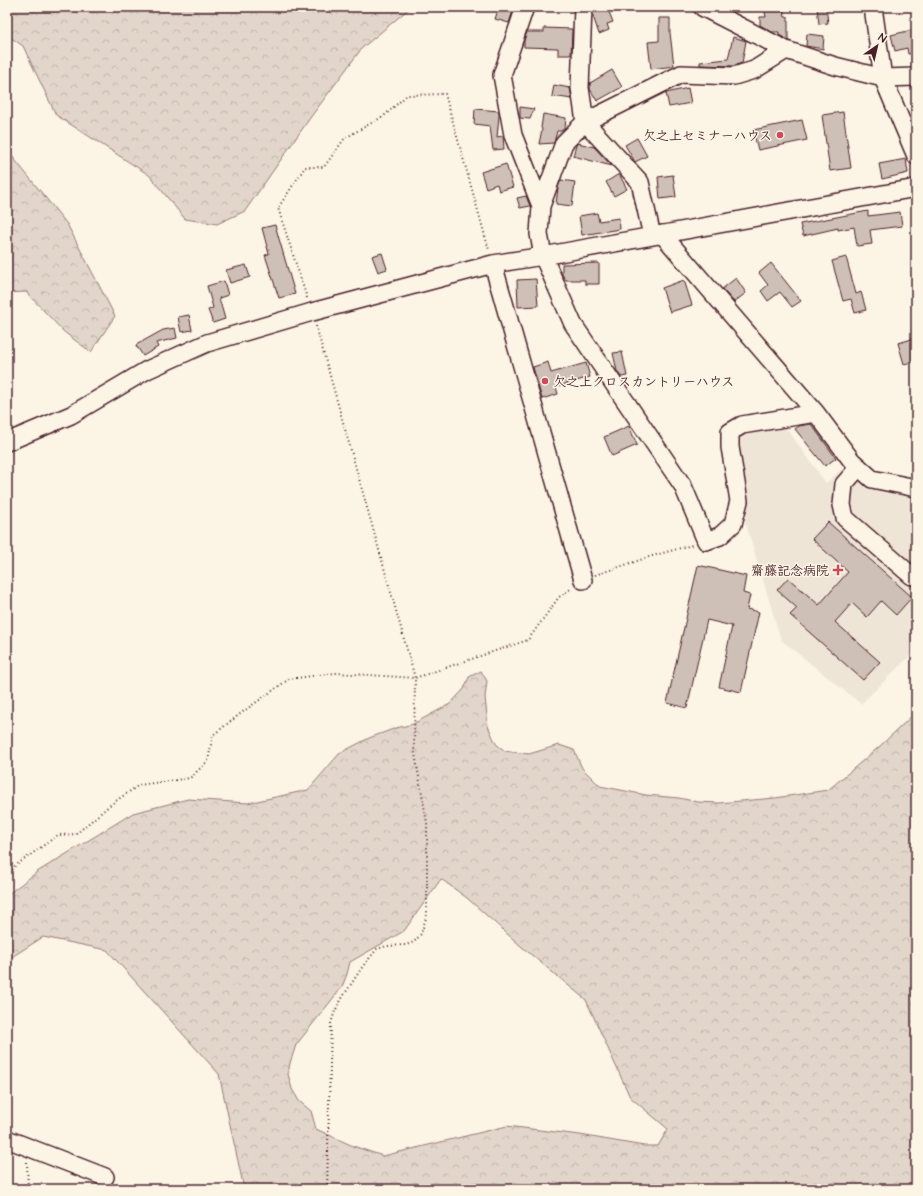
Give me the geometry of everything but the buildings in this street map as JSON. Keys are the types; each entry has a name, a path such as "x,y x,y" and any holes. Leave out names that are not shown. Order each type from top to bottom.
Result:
{"street":[{"path":"525,7 502,75 513,135 541,206"},
{"path":"583,7 580,88 585,122 640,182 657,235 816,413 852,461 872,479 916,488"},
{"path":"702,7 786,50 835,66 883,78 916,77"},
{"path":"873,7 883,78 916,156"},
{"path":"786,50 754,70 734,76 681,74 585,122 564,143 541,206 539,234 543,256 573,324 683,486 706,541 720,536 733,524 739,501 730,447 730,432 742,424 816,413"},
{"path":"7,442 72,415 147,370 207,343 312,312 493,264 916,188"},
{"path":"493,264 583,580"},
{"path":"859,467 844,484 842,505 845,518 912,576 916,575"},
{"path":"7,1138 105,1177"}],"path":[{"path":"327,1189 331,1023 335,1011 348,989 377,949 387,946 406,945 414,942 421,934 426,915 427,823 414,748 415,678 312,312 278,208 305,167 324,167 345,138 384,116 408,95 445,94 493,264"},
{"path":"7,876 15,866 58,836 76,834 110,805 139,785 190,778 208,761 213,735 288,679 335,673 415,678 528,640 559,597 583,580 639,560 706,541"},
{"path":"27,1147 25,1154 28,1189"}],"shaded area":[{"name":"齋藤記念病院","path":"780,419 826,483 852,461 872,479 916,488 916,650 861,704 781,640 739,501 730,447 742,425"}],"green space":[{"path":"7,7 411,7 362,48 310,118 245,211 217,224 185,219 149,175 56,115 23,46 7,35"},
{"path":"7,150 67,224 115,316 91,352 64,332 26,292 7,293"},
{"path":"481,671 487,681 485,697 488,726 496,744 505,751 529,754 559,745 574,750 582,768 600,786 646,795 679,798 698,802 719,803 775,798 828,790 879,747 916,712 916,1189 244,1189 219,1074 107,950 43,937 7,960 7,895 37,872 133,813 188,799 248,803 308,790 340,753 369,738 396,728 413,724 450,704 464,689 469,677","holes":["441,879 467,898 522,947 586,1000 630,1097 668,1129 658,1146 644,1146 580,1135 507,1126 383,1156 353,1146 316,1129 311,1111 299,1101 292,1089 288,1074 290,1063 296,1045 342,987 350,962 404,931"]}],"place":[{"name":"欠之上セミナーハウス","path":"780,135"},
{"name":"欠之上クロスカントリーハウス","path":"545,381"},
{"name":"齋藤記念病院","path":"838,570"}]}
